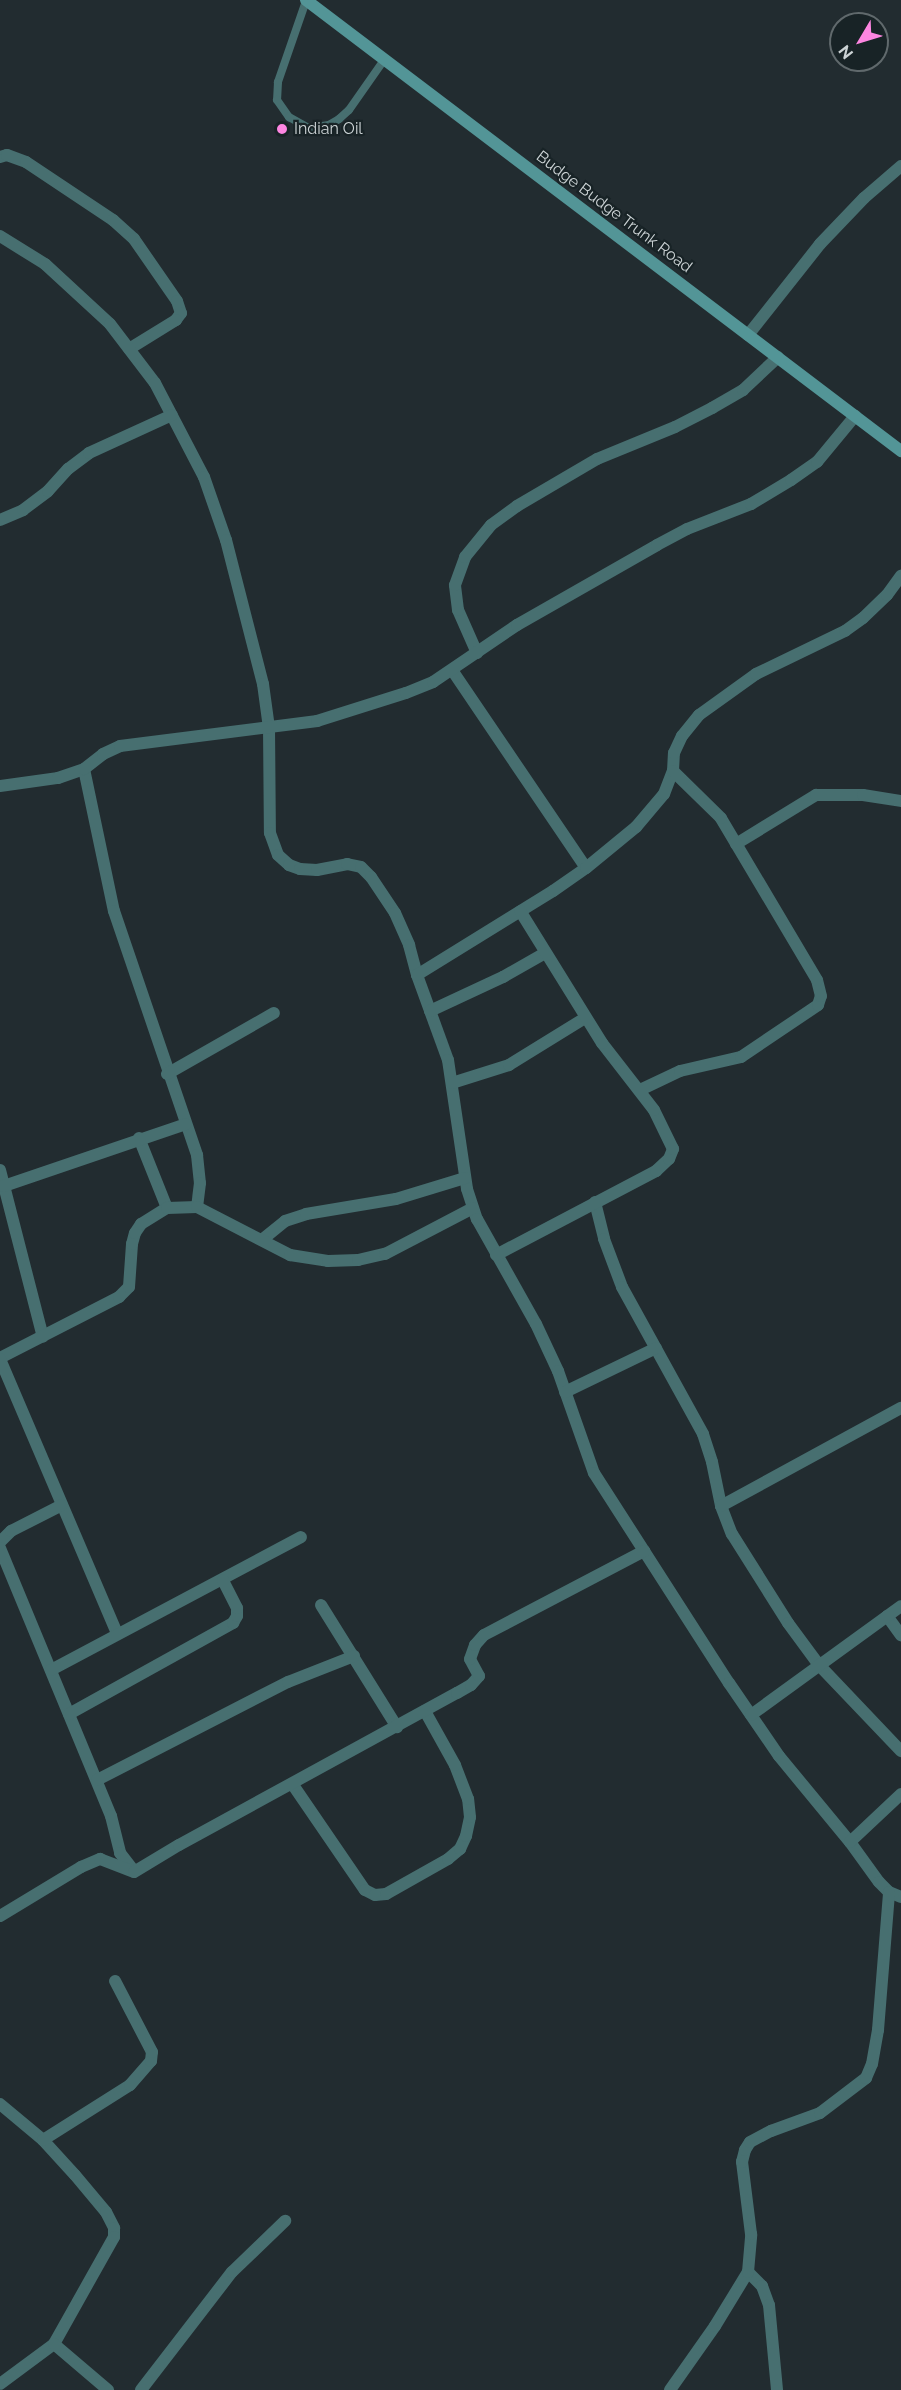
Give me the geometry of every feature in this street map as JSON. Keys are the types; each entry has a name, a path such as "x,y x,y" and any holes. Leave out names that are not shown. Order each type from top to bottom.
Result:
{"main road":[{"name":"Budge Budge Trunk Road","path":"306,0 901,451"}],"street":[{"path":"0,157 7,155 26,162 113,220 134,239 177,301 181,313 176,320 129,349"},
{"path":"748,335 820,244 864,198 901,166"},
{"path":"0,236 45,264 110,324 155,383 204,477 226,540 263,684 269,729 270,833 278,855 289,865 300,869 317,870 347,864 361,867 371,877 395,913 410,945 417,975 448,1059 465,1178 474,1208 496,1255 536,1324 565,1392 594,1473 779,1756 889,1892 901,1897"},
{"path":"477,653 458,610 455,585 465,557 491,525 517,506 597,459 675,427 743,390 778,357"},
{"path":"0,520 31,503 89,453 172,415"},
{"path":"0,786 58,778 84,769 103,754 120,746 269,729 317,721 406,693 452,670 517,625 657,545 687,529 751,504 791,480 818,462 855,416"},
{"path":"417,975 586,868 643,819 664,794 673,771 674,753 682,736 699,715 756,674 845,631 879,603 901,576"},
{"path":"452,670 586,868"},
{"path":"84,769 114,911 200,1169 197,1207"},
{"path":"640,1090 680,1071 741,1057 819,1005 821,996 817,980 721,818 673,771"},
{"path":"736,844 816,795 864,795 901,801"},
{"path":"496,1255 656,1171 669,1159 673,1149 666,1129 640,1090 585,1018 520,911"},
{"path":"430,1011 503,977 545,953"},
{"path":"167,1074 274,1013"},
{"path":"452,1083 509,1065 585,1018"},
{"path":"4,1186 139,1138 186,1124"},
{"path":"139,1138 167,1208"},
{"path":"0,1170 43,1337"},
{"path":"263,1239 285,1221 306,1214 396,1199 465,1178"},
{"path":"595,1202 604,1239 618,1279 703,1434 712,1462 721,1506 732,1534 751,1566 819,1665 901,1750"},
{"path":"117,1633 0,1358 92,1313 119,1297 129,1287 135,1233 149,1218 167,1208 197,1207 302,1259 357,1260 385,1254 474,1208"},
{"path":"565,1392 656,1348"},
{"path":"721,1506 901,1408"},
{"path":"0,1542 11,1532 62,1505"},
{"path":"51,1670 301,1537"},
{"path":"0,1548 97,1780 111,1816 120,1853 134,1872"},
{"path":"134,1872 471,1685 479,1676 470,1659 475,1645 483,1635 644,1551"},
{"path":"69,1714 233,1623 237,1616 237,1608 223,1580"},
{"path":"321,1605 397,1727"},
{"path":"751,1715 901,1606"},
{"path":"887,1616 901,1635"},
{"path":"97,1780 288,1682 354,1656"},
{"path":"292,1785 365,1890 375,1895 386,1894 448,1859 460,1849 466,1836 470,1817 468,1799 455,1765 425,1711"},
{"path":"850,1842 901,1794"},
{"path":"0,1916 81,1867 120,1853"},
{"path":"100,1859 134,1872"},
{"path":"670,2390 715,2326 748,2272 751,2234 742,2162 750,2142 771,2131 820,2113 866,2078 872,2064 878,2030 889,1892"},
{"path":"43,2140 130,2085 151,2061 152,2052 115,1981"},
{"path":"0,2104 43,2140 106,2212 114,2228 114,2237 54,2344 0,2384"},
{"path":"141,2390 232,2272 285,2221"},
{"path":"748,2272 762,2286 769,2305 777,2390"},
{"path":"54,2344 108,2390"}],"lane":[{"path":"306,0 278,82 277,100 289,117 309,128 329,125 339,119 349,110 384,60"}],"place":[{"name":"Indian Oil","path":"282,129"}]}
